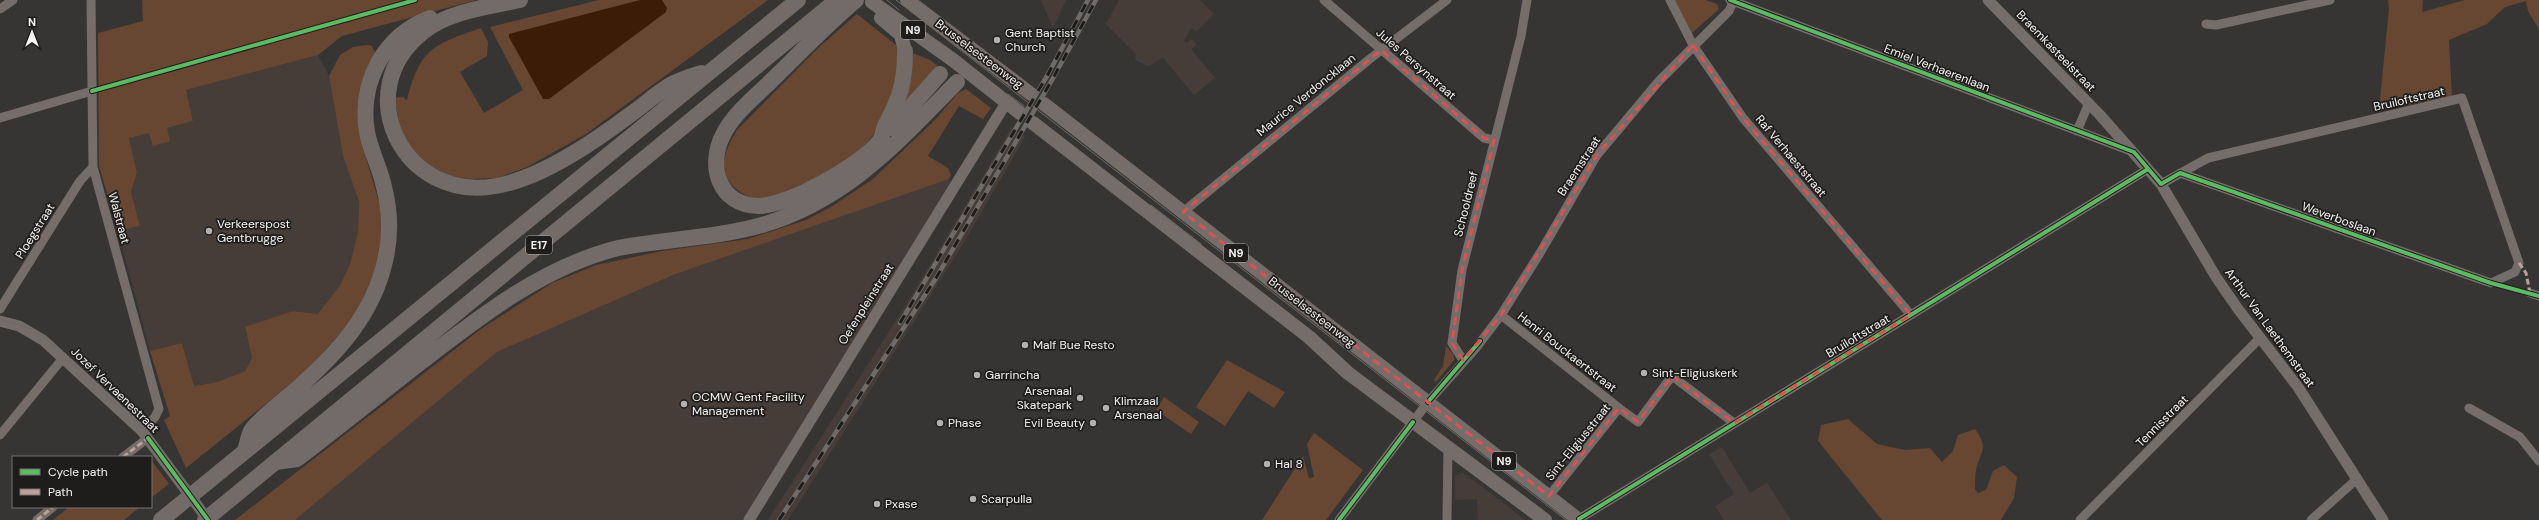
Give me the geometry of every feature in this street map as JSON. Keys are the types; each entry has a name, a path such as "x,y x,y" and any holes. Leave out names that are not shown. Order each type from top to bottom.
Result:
{"highway":[{"path":"245,451 251,430 347,340 364,313 381,279 388,240 388,204 367,133 365,118 368,86 384,52 398,36 426,20 497,0"},
{"name":"E17","path":"520,0 438,22 412,42 402,54 393,72 388,104 389,121 396,140 419,169 437,180 456,186 476,188 496,186 518,180 575,151 615,126 673,83 713,68"},
{"name":"E17","path":"206,520 275,462 809,34 837,0"},
{"path":"856,0 809,34 741,111 723,135 715,165 716,176 725,191 743,204 758,206 776,204 808,192 856,161 880,140 940,74"},
{"name":"E17","path":"161,520 792,4"},
{"path":"880,140 900,99 905,74 905,52"},
{"path":"275,462 297,459 472,323 522,288 558,269 597,253 618,248 762,225 799,210 840,189 876,163 961,76"}],"main road":[{"name":"Brusselsesteenweg","path":"907,0 1031,94"},
{"name":"Brusselsesteenweg","path":"905,52 901,35 878,16 872,2 953,60 961,76 1020,113"},
{"path":"940,74 966,45"},
{"path":"961,76 970,58 966,45"},
{"name":"Brusselsesteenweg","path":"1044,104 1579,520"},
{"name":"Brusselsesteenweg","path":"1033,123 1309,337 1328,358 1546,520"}],"street":[{"path":"0,9 13,0"},
{"name":"Walstraat","path":"91,0 93,167 159,409 145,434"},
{"name":"Jules Persynstraat","path":"1324,0 1484,138 1494,140"},
{"name":"Maurice Verdoncklaan","path":"1183,212 1381,50 1447,0"},
{"name":"Schooldreef","path":"1463,360 1452,343 1462,270 1521,36 1527,0"},
{"name":"Raf Verhaeststraat","path":"1670,0 1693,44 1743,118 1911,316"},
{"name":"Braemstraat","path":"1463,360 1476,348 1501,315 1540,253 1597,155 1625,120 1693,44 1729,11 1732,0"},
{"name":"Emiel Verhaerenlaan","path":"1732,0 2134,152"},
{"path":"2206,24 2216,25 2330,0"},
{"name":"Braemkasteelstraat","path":"1990,1 2089,103 2134,152"},
{"path":"0,118 92,91"},
{"name":"Bruiloftstraat","path":"2161,184 2208,158 2462,98 2519,263 2515,272 2491,283"},
{"name":"Oefenpleinstraat","path":"749,520 1006,103"},
{"name":"Braemkasteelstraat","path":"2077,131 2089,103"},
{"name":"Arthur Van Laethemstraat","path":"2134,152 2161,184 2216,277 2298,388 2383,520"},
{"name":"Ploegstraat","path":"0,309 80,181 93,167"},
{"name":"Bruiloftstraat","path":"1579,520 2148,169"},
{"name":"Weverboslaan","path":"2180,173 2491,283"},
{"name":"Henri Bouckaertstraat","path":"1501,315 1619,408"},
{"name":"Jozef Vervaenestraat","path":"0,321 32,332 63,358 145,434 206,520"},
{"name":"Tennisstraat","path":"2080,520 2260,338"},
{"path":"0,435 63,358"},
{"path":"1339,520 1428,402 1463,360"},
{"name":"Sint-Eligiusstraat","path":"1549,496 1619,408 1638,422 1672,376 1734,423"},
{"path":"2470,408 2520,437 2539,461"},
{"path":"125,456 145,434"},
{"path":"1447,520 1448,447"},
{"path":"2311,520 2357,479"},
{"path":"37,520 52,508"}],"highlighted area":[{"path":"1693,45 1743,118 1911,315 1734,423 1672,376 1638,422 1619,408 1549,496 1183,212 1381,50 1484,138 1494,140 1462,270 1452,343 1463,360 1501,315 1597,155"}],"shaded area":[{"path":"142,0 476,0 342,36 318,55 186,90 193,121 167,128 170,141 153,146 149,133 129,138 137,173 131,192 140,226 118,231 99,166 98,33 143,21"},
{"path":"599,0 768,0 586,134 527,167 497,178 470,179 450,176 427,164 411,149 399,127 395,98 403,97 407,100 417,70 423,59 430,51 451,39 481,28 488,42 487,56 460,72 484,113 523,90 490,27"},
{"path":"640,0 662,0 667,8 666,12 549,99 543,99 509,37 509,34"},
{"path":"1041,0 1066,0 1053,28"},
{"path":"1119,0 1200,0 1214,14 1197,31 1191,28 1184,41 1186,43 1192,39 1197,45 1191,49 1215,78 1194,95 1163,58 1148,66 1135,60 1136,54 1106,24"},
{"path":"1675,0 1705,0 1717,4 1719,9 1692,33"},
{"path":"2388,0 2423,0 2422,12 2465,0 2539,0 2539,29 2528,11 2526,1 2505,7 2487,24 2449,40 2452,97 2379,110 2389,8"},
{"path":"857,14 901,49 895,83 889,104 885,115 873,135 855,154 822,176 766,199 758,199 743,194 731,183 724,169 726,153 737,130 818,48"},
{"path":"368,45 372,46 376,55 366,158 382,212 382,233 378,265 369,291 357,313 303,374 186,468 164,420 170,416 150,351 182,343 194,386 217,382 245,371 252,358 245,327 293,311 318,314 340,285 350,264 358,232 359,202 343,156 329,76 340,55 353,47"},
{"path":"910,52 930,60 940,68 901,113 909,83"},
{"path":"318,55 329,76 343,156 359,202 358,232 350,264 340,285 318,314 293,311 245,328 252,358 245,371 217,382 194,386 182,343 150,351 118,231 140,226 131,192 137,173 129,138 193,121 186,90"},
{"path":"966,89 991,108 983,119 959,106 928,156 948,168 951,175 949,179 673,275 497,352 295,520 235,520 481,329 552,283 596,265 662,251 748,239 806,220 831,207 873,179 935,120 957,94"},
{"path":"1012,127 1025,137 963,244 788,520 768,520 906,305"},
{"path":"946,179 957,182 749,520 295,520 497,352 673,275"},
{"path":"1446,346 1454,355 1454,360 1436,382 1434,380 1443,366"},
{"path":"1227,360 1285,392 1274,408 1248,391 1225,426 1196,407"},
{"path":"1164,397 1199,422 1191,434 1156,410"},
{"path":"1848,419 1877,444 1905,450 1930,448 1942,462 1953,451 1958,435 1975,429 1982,440 1983,449 1976,470 1975,489 1978,493 1986,490 1993,471 2004,465 2017,477 2014,498 2001,520 1882,520 1818,441 1821,425"},
{"path":"1314,433 1363,470 1326,520 1262,520 1303,456 1309,478 1314,477 1307,444"},
{"path":"1722,447 1750,493 1767,483 1791,520 1724,520 1715,506 1734,494 1709,454"},
{"path":"152,461 169,484 152,497"},
{"path":"1463,473 1525,520 1478,520 1477,499 1455,500 1455,476"},
{"path":"68,508 139,508 124,520 53,520"}],"tram line":[{"path":"887,0 899,10"},
{"path":"896,0 1566,520"},
{"path":"1008,94 1024,106"},
{"path":"1151,205 1201,244"},
{"path":"0,319 34,330 45,338 144,430 211,520"}],"railway":[{"path":"900,323 1047,76 1088,0"},
{"path":"779,520 936,278 1052,80 1096,0"}],"marked path":[{"path":"2519,263 2526,273 2530,293 2528,293"},
{"path":"124,456 148,438"},
{"path":"37,520 52,508"}],"cycle path":[{"path":"92,91 415,0"},
{"path":"1730,0 2134,152 2161,184 2180,173 2491,283 2539,296"},
{"path":"1579,519 2148,169"},
{"path":"1428,402 1480,341"},
{"path":"1339,520 1413,422"},
{"path":"148,438 208,520"}],"place":[{"name":"Gent Baptist Church","path":"997,40"},
{"name":"Verkeerspost Gentbrugge","path":"209,231"},
{"name":"Malf Bue Resto","path":"1025,345"},
{"name":"Sint-Eligiuskerk","path":"1644,373"},
{"name":"Garrincha","path":"977,375"},
{"name":"Arsenaal Skatepark","path":"1080,398"},
{"name":"OCMW Gent Facility Management","path":"684,404"},
{"name":"Klimzaal Arsenaal","path":"1106,408"},
{"name":"Phase","path":"940,423"},
{"name":"Evil Beauty","path":"1093,423"},
{"name":"Hal 8","path":"1267,464"},
{"name":"Scarpulla","path":"973,499"},
{"name":"Pxase","path":"877,504"}]}
